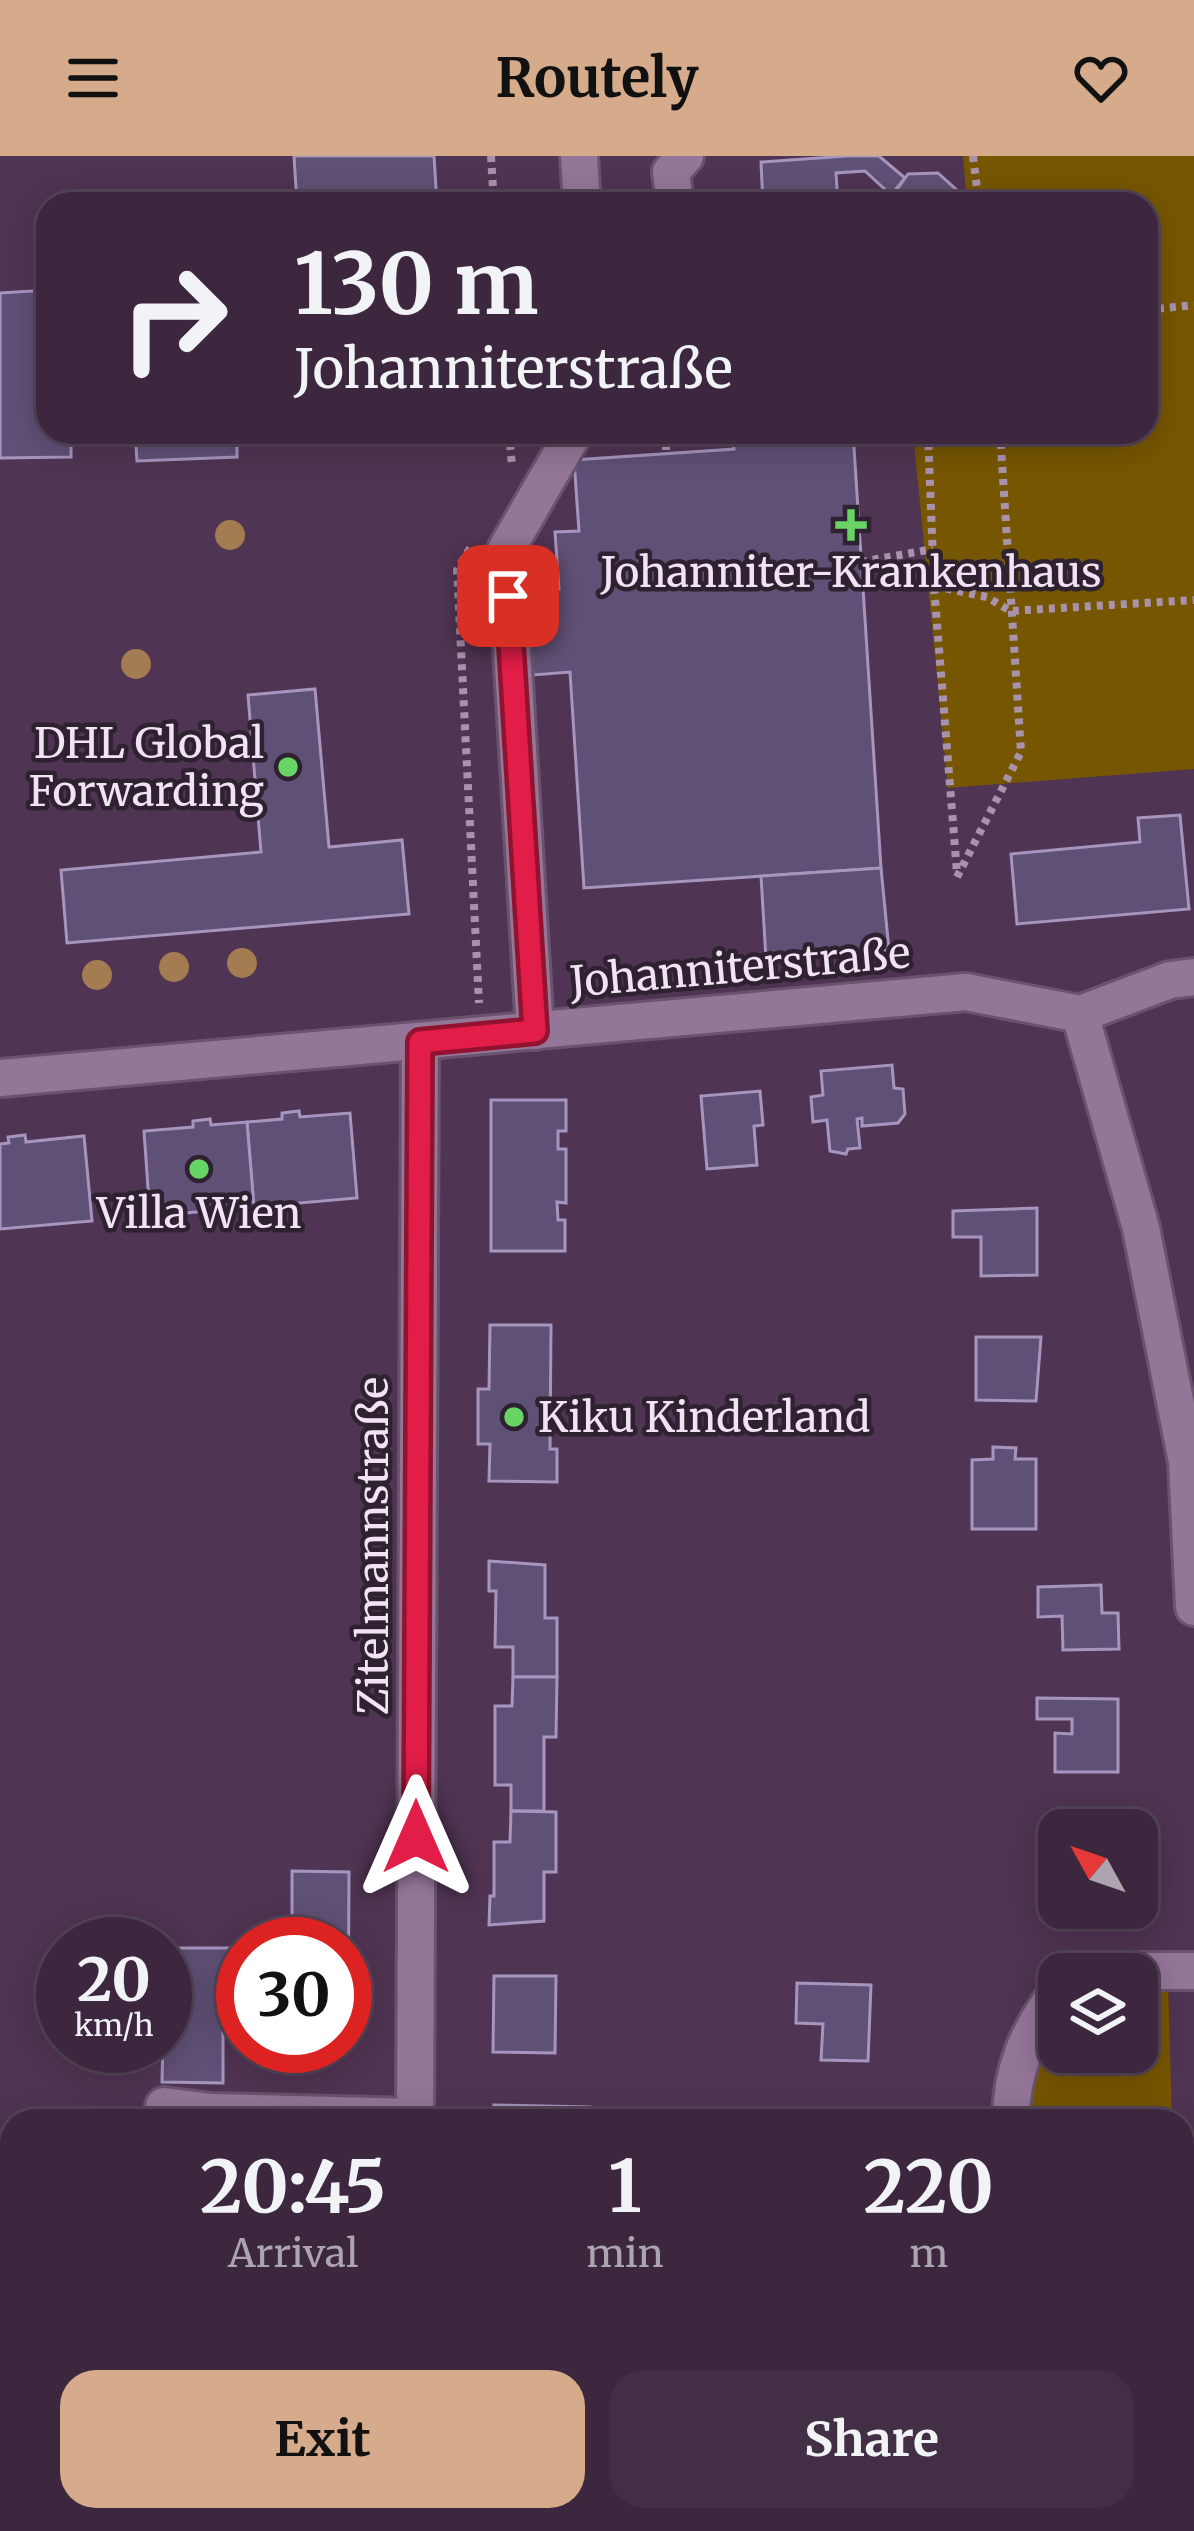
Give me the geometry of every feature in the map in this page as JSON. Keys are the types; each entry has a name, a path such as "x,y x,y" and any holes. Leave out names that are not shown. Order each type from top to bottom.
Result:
{"street":[{"path":"579,156 581,192"},
{"path":"673,192 671,172 685,156"},
{"path":"535,1031 506,550 567,444"},
{"path":"1194,977 1169,980 1080,1014 1142,1228 1190,1462 1194,1607"},
{"name":"Johanniterstraße","path":"0,1078 966,992 1080,1014"},
{"name":"Zitelmannstraße","path":"415,2109 420,1042"},
{"path":"1158,1972 1194,1971"},
{"path":"1011,2109 1019,2060 1038,2020"},
{"path":"164,2106 188,2109"}],"path":[{"path":"491,156 493,192"},
{"path":"974,156 978,192"},
{"path":"1158,308 1194,304"},
{"path":"510,444 512,476"},
{"path":"667,444 667,454"},
{"path":"929,444 934,586 958,877 1022,752 1001,444"},
{"path":"479,532 457,570 481,1036"},
{"path":"861,562 933,549"},
{"path":"934,586 986,597 1010,610 1194,600"}],"shaded area":[{"path":"963,156 1194,156 1194,769 948,788 914,444 1158,444 1158,192 966,192"},
{"path":"1158,1983 1168,1983 1172,2109 1028,2109 1038,2068 1038,2073 1158,2073"}],"building":[{"path":"294,156 434,156 436,192 296,192"},
{"path":"879,156 905,178 893,192 865,171 836,173 837,192 762,192 761,162"},
{"path":"938,173 959,192 895,192 908,174"},
{"path":"36,291 36,444 71,444 71,457 0,458 0,293"},
{"path":"136,444 237,444 237,457 137,461"},
{"path":"733,444 854,444 881,868 584,888 570,672 533,675 527,591 559,589 555,532 579,531 574,460 734,449"},
{"name":"DHL Global Forwarding","path":"315,689 329,847 402,840 409,914 67,943 61,870 261,852 248,695"},
{"path":"1180,815 1189,909 1017,924 1011,854 1140,842 1138,818"},
{"path":"881,868 889,950 766,959 761,876"},
{"path":"892,1065 894,1088 903,1089 905,1114 898,1123 862,1126 862,1118 857,1119 860,1148 848,1149 846,1154 830,1151 827,1120 813,1122 811,1097 823,1095 821,1071"},
{"path":"760,1091 763,1125 754,1126 757,1165 707,1169 701,1096"},
{"path":"491,1100 566,1100 566,1131 558,1131 558,1149 566,1149 566,1203 557,1202 558,1220 565,1220 565,1251 491,1251"},
{"name":"Villa Wien","path":"299,1111 300,1117 350,1113 357,1198 254,1207 247,1122 282,1119 282,1113"},
{"name":"Villa Wien","path":"210,1119 211,1125 247,1122 254,1207 150,1216 144,1131 193,1127 193,1121"},
{"path":"25,1135 26,1142 84,1136 92,1221 0,1229 0,1144 9,1143 8,1137"},
{"path":"1037,1208 1037,1275 981,1276 981,1237 953,1237 953,1211"},
{"name":"Kiku Kinderland","path":"490,1325 551,1325 550,1449 557,1449 557,1482 489,1481 490,1444 478,1444 478,1389 489,1389"},
{"path":"976,1337 1041,1337 1036,1401 976,1400"},
{"path":"993,1447 1016,1448 1015,1459 1036,1459 1036,1529 972,1529 972,1460 993,1459"},
{"path":"489,1561 545,1565 545,1618 557,1618 557,1677 513,1677 513,1647 495,1647 496,1591 489,1591"},
{"path":"1101,1585 1102,1613 1118,1613 1119,1649 1063,1650 1062,1616 1038,1617 1038,1587"},
{"path":"513,1677 557,1677 556,1737 544,1737 544,1811 511,1811 511,1785 495,1785 495,1706 512,1706"},
{"path":"1037,1698 1118,1699 1118,1772 1055,1772 1055,1733 1072,1734 1072,1719 1037,1719"},
{"path":"511,1811 556,1812 556,1872 544,1872 544,1921 489,1925 494,1842 510,1842"},
{"path":"292,1871 349,1872 349,1917 292,1917"},
{"path":"192,1948 216,1948 216,2073 223,2073 223,2083 162,2082 162,2073 192,2073"},
{"path":"494,1976 556,1976 555,2053 493,2052"},
{"path":"797,1983 871,1985 868,2061 821,2060 823,2024 796,2023"},
{"path":"494,2105 590,2107 590,2109 494,2109"}],"place":[{"name":"Johanniter-Krankenhaus","path":"851,525"},
{"name":"DHL Global Forwarding","path":"288,767"},
{"name":"Villa Wien","path":"199,1169"},
{"name":"Kiku Kinderland","path":"514,1417"}],"route":[{"path":"416,1837 420,1042 535,1031 508,596"}]}
